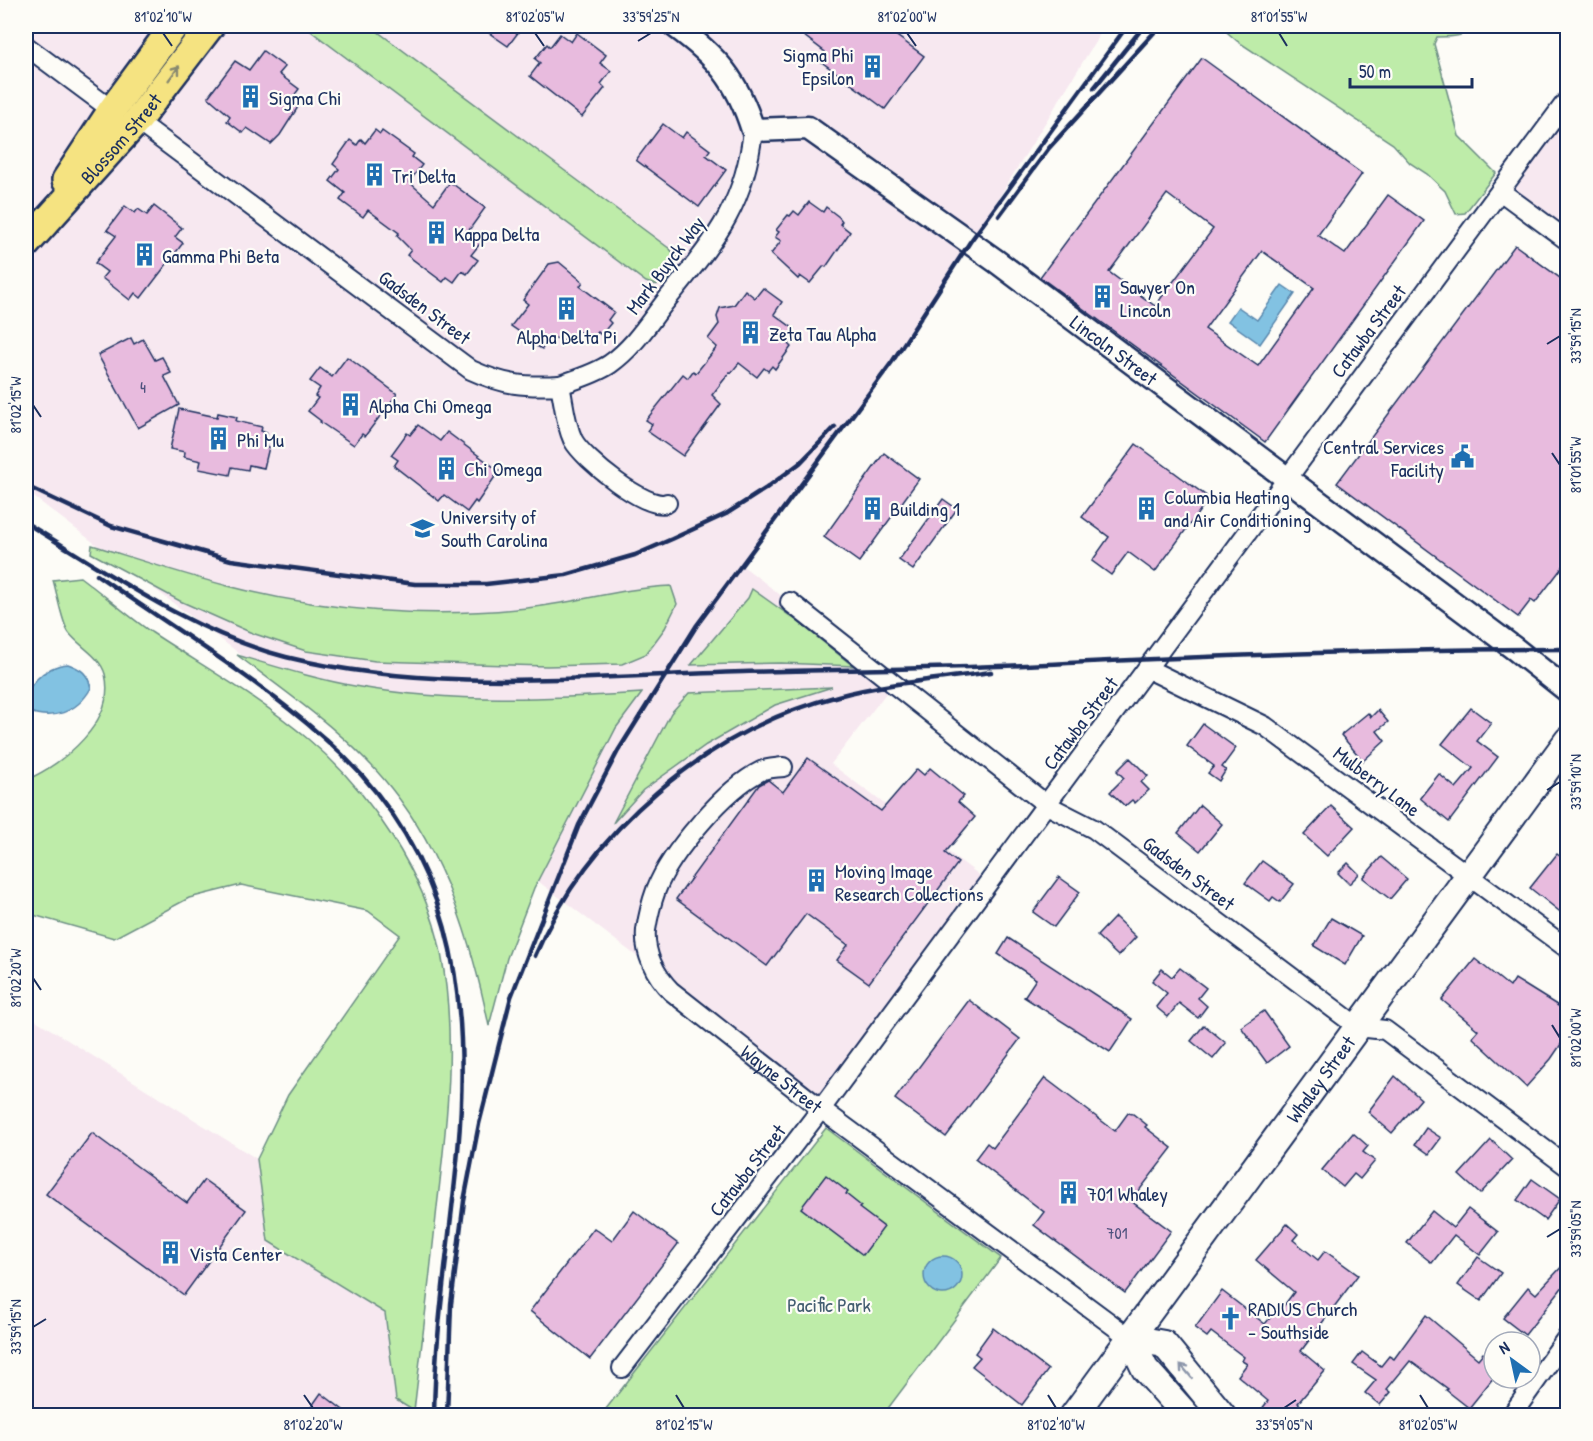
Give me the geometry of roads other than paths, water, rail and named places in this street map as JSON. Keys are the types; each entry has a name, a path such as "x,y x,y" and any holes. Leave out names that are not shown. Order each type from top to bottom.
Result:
{"main road":[{"name":"Blossom Street","path":"26,243 112,110 174,26"},
{"name":"Blossom Street","path":"26,243 137,121 210,26"},
{"name":"Whaley Street","path":"1073,1416 1466,876 1568,740"},
{"name":"Wayne Street","path":"1130,1338 1145,1369 1187,1416"},
{"name":"Wayne Street","path":"1130,1338 1164,1344 1223,1416"}],"street":[{"path":"675,26 710,52 729,75 744,102 753,130"},
{"path":"26,46 112,110"},
{"name":"Catawba Street","path":"622,1368 822,1109 1288,480 1379,351 1568,99"},
{"name":"Gadsden Street","path":"137,121 471,370 497,382 524,387 560,385"},
{"name":"Lincoln Street","path":"753,130 807,128 990,256 1506,642 1568,691"},
{"name":"Mark Buyck Way","path":"560,385 589,376 626,351 700,259 728,219 750,158 753,130"},
{"path":"1500,191 1568,241"},
{"path":"560,385 568,428 581,452 650,503 667,503"},
{"name":"Gadsden Street","path":"790,602 1047,805 1094,829 1358,1027 1382,1029 1568,1167"},
{"name":"Mulberry Lane","path":"1148,669 1265,726 1568,950"},
{"name":"Wayne Street","path":"783,767 763,770 743,781 717,803 679,853 656,889 646,931 649,955 658,978 671,991 822,1109 1130,1338"},
{"path":"1511,1416 1568,1336"}],"water":[{"path":"1282,285 1295,294 1260,344 1228,321 1238,307 1257,320"},
{"path":"68,664 81,670 91,688 79,704 55,715 27,711 27,694 37,679 51,669"},
{"path":"943,1256 957,1261 962,1275 957,1289 943,1294 929,1289 924,1275 929,1261"}],"railway":[{"path":"447,1416 451,1304 464,1201 479,1124 511,997 579,825 618,751 697,625 892,362 970,242 1127,26"},
{"path":"1094,88 1144,26"},
{"path":"999,216 1049,148 1160,26"},
{"path":"26,486 111,526 231,560 415,584 486,584 566,575 635,555 672,539 726,514 765,489 800,463 835,427"},
{"path":"26,523 119,581 217,633 286,657 399,676 513,680 571,679 743,672 987,667 1318,653 1568,649"},
{"path":"97,575 242,674 325,739 368,782 401,828 427,876 444,927 456,980 461,1035 462,1092 440,1316 434,1416"},
{"path":"535,956 558,910 586,867 620,828 657,792 699,760 743,733 790,712 838,696 894,685 991,672"}],"place":[{"name":"Sigma Phi Epsilon","path":"872,66"},
{"name":"Sigma Chi","path":"251,97"},
{"name":"Tri Delta","path":"374,175"},
{"name":"Kappa Delta","path":"436,233"},
{"name":"Gamma Phi Beta","path":"144,255"},
{"name":"Sawyer On Lincoln","path":"1102,297"},
{"name":"Alpha Delta Pi","path":"567,308"},
{"name":"Zeta Tau Alpha","path":"751,333"},
{"name":"Alpha Chi Omega","path":"351,405"},
{"name":"Phi Mu","path":"219,439"},
{"name":"Central Services Facility","path":"1462,457"},
{"name":"Chi Omega","path":"446,468"},
{"name":"Building 1","path":"872,508"},
{"name":"Columbia Heating and Air Conditioning","path":"1146,508"},
{"name":"University of South Carolina","path":"423,528"},
{"name":"Moving Image Research Collections","path":"817,881"},
{"name":"701 Whaley","path":"1069,1193"},
{"name":"Vista Center","path":"171,1253"},
{"name":"RADIUS Church - Southside","path":"1230,1319"}],"park label":[{"name":"Pacific Park","path":"829,1304"}]}
